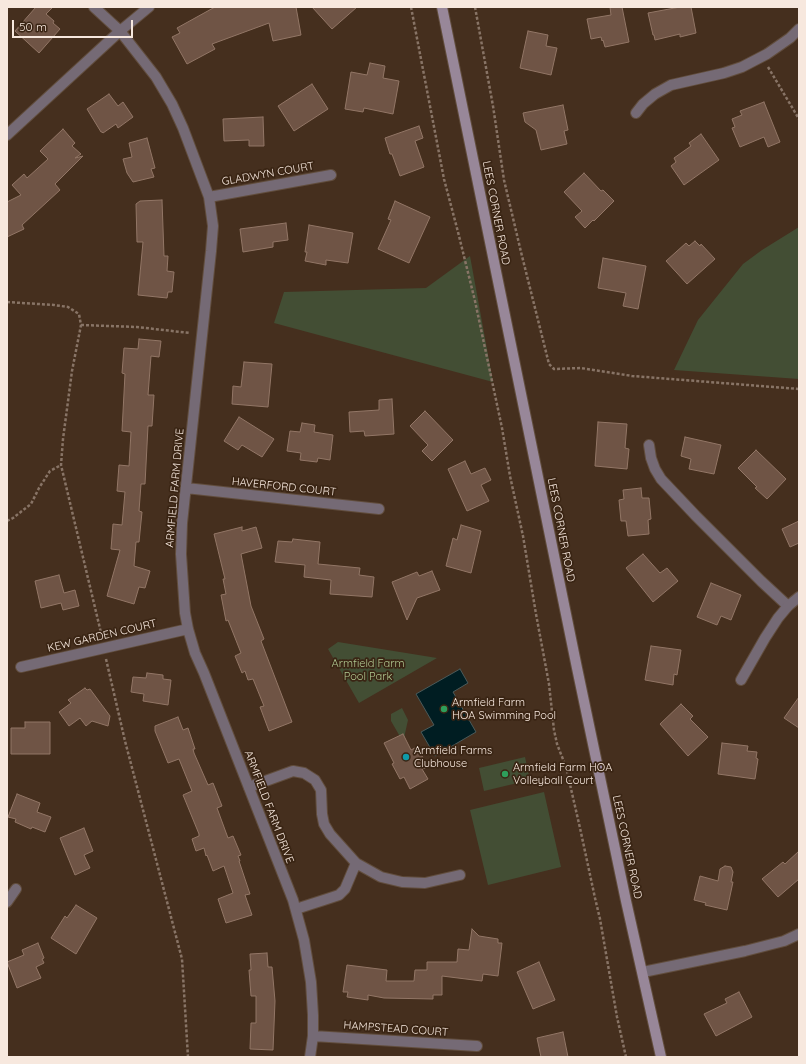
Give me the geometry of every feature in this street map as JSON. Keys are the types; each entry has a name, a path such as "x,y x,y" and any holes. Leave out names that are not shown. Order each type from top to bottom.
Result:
{"street":[{"name":"ARMFIELD FARM DRIVE","path":"94,7 120,31 156,77 172,104 183,128 209,197 212,226 211,251 182,523 181,554 185,613 195,653 296,909 304,940 311,982 313,1036 310,1057"},
{"path":"7,135 120,31 149,7"},
{"name":"LEES CORNER ROAD","path":"442,7 577,668 626,901 661,1057"},
{"path":"636,113 643,104 655,94 671,85 724,73 742,67 762,57 790,38 799,29"},
{"name":"GLADWYN COURT","path":"209,197 331,175"},
{"path":"649,445 651,458 655,469 661,478 696,516 788,606"},
{"name":"HAVERFORD COURT","path":"186,488 379,509"},
{"path":"741,680 778,618 788,606 799,597"},
{"name":"KEW GARDEN COURT","path":"21,667 188,629"},
{"path":"249,787 293,771 304,774 315,780 322,790 322,814 324,824 337,843 356,863 382,877 402,882 425,884 460,875"},
{"path":"296,909 340,895 345,889 356,863"},
{"path":"7,902 16,889"},
{"path":"643,972 745,951 784,941 799,934"},
{"name":"HAMPSTEAD COURT","path":"313,1036 477,1046"}],"path":[{"path":"411,7 444,179 475,301 502,428 549,684 557,744 566,766 600,918 617,1017 626,1057"},
{"path":"475,7 493,106 504,180 549,364 554,369 581,368 632,376 799,389"},
{"path":"762,57 799,119"},
{"path":"81,325 137,327 202,335"},
{"path":"7,521 30,504 50,471 61,465"}],"green space":[{"path":"799,227 799,379 674,370 698,320 743,264 762,250"},
{"path":"470,256 493,382 274,323 284,292 426,288"},
{"name":"Armfield Farm Pool Park","path":"338,642 437,658 359,703 328,649"},
{"path":"402,708 408,720 404,738 402,740 391,721 391,714"},
{"name":"Armfield Farm HOA Volleyball Court","path":"525,757 530,780 484,791 479,768"},
{"path":"544,792 561,867 488,885 470,810"}],"water":[{"name":"Armfield Farm HOA Swimming Pool","path":"460,669 468,683 453,692 476,732 435,756 421,732 434,725 416,694"}],"building":[{"path":"36,7 53,7 46,14 60,29 39,53 15,31"},
{"path":"215,7 296,7 301,35 273,41 269,23 212,44 215,49 187,64 172,37 180,33 177,28"},
{"path":"312,7 357,7 332,29"},
{"path":"610,7 622,7 629,42 605,47 601,37 591,39 587,19 611,15"},
{"path":"680,7 691,7 696,33 680,37 680,34 655,40 648,13"},
{"path":"528,31 548,35 546,46 557,48 551,75 520,68"},
{"path":"370,63 385,66 383,78 399,81 393,114 364,108 363,112 345,109 351,72 367,75"},
{"path":"312,84 328,109 294,131 278,106"},
{"path":"109,94 118,106 123,102 133,117 118,128 116,124 103,133 87,109"},
{"path":"764,102 780,142 768,147 764,137 740,147 732,128 735,127 732,119 742,115 740,111"},
{"path":"563,105 568,130 564,131 567,144 541,150 536,130 525,122 523,113"},
{"path":"263,117 264,146 249,146 249,140 224,141 223,119"},
{"path":"419,126 423,138 415,141 424,167 400,176 392,154 390,154 385,138"},
{"path":"63,129 75,143 72,146 81,154 75,158 83,156 55,184 60,190 22,225 24,229 7,237 7,202 21,195 12,185 24,174 27,178 48,159 40,151"},
{"path":"701,134 719,160 684,185 671,166 676,162 674,158 691,146 689,143"},
{"path":"147,138 155,168 151,169 154,177 133,182 127,173 123,159 132,157 129,143"},
{"path":"584,173 601,191 603,190 614,201 585,228 575,217 582,211 564,192"},
{"path":"162,200 164,256 168,256 167,271 174,272 172,292 168,292 167,298 138,295 143,242 137,242 136,204 140,201"},
{"path":"395,201 430,217 409,263 378,249 391,220 388,219"},
{"path":"286,223 288,240 273,242 273,247 243,252 240,229"},
{"path":"309,225 353,233 348,263 326,260 326,265 305,261"},
{"path":"695,241 700,246 701,244 715,259 687,284 666,261 686,243 689,246"},
{"path":"603,258 646,266 638,309 623,306 626,293 598,288"},
{"path":"139,339 161,341 159,357 151,356 148,395 154,395 152,426 148,426 145,484 141,484 139,511 142,512 139,542 136,542 134,566 150,571 145,588 139,587 134,604 107,596 120,550 111,549 113,524 122,525 125,492 117,491 119,465 129,466 131,432 122,431 125,374 122,373 124,348 138,349"},
{"path":"244,362 272,364 268,407 232,404 233,386 241,387"},
{"path":"392,399 394,434 365,436 364,431 350,432 349,412 379,410 379,400"},
{"path":"425,411 453,440 432,461 422,451 428,445 410,426"},
{"path":"239,417 274,439 262,457 242,445 238,450 224,441"},
{"path":"598,422 627,424 625,448 629,449 627,469 595,466"},
{"path":"302,423 315,425 314,432 333,435 330,460 318,458 317,462 300,460 301,453 287,451 290,431 300,432"},
{"path":"685,437 721,445 714,474 689,469 691,459 681,456"},
{"path":"756,450 786,479 767,499 755,488 757,487 738,468"},
{"path":"465,461 471,474 485,468 491,480 481,485 489,501 467,511 448,469"},
{"path":"641,488 642,498 649,498 651,519 648,520 649,534 628,536 626,521 621,521 619,500 624,499 623,490"},
{"path":"799,521 799,543 790,547 782,529"},
{"path":"461,525 481,531 471,573 446,566 453,538 457,540"},
{"path":"242,527 242,531 256,527 262,548 241,554 251,606 264,639 261,641 292,722 269,731 260,707 264,706 253,679 248,680 245,671 242,673 235,656 241,653 228,620 226,621 221,595 226,594 223,579 225,579 214,534"},
{"path":"293,539 320,542 318,564 360,568 359,575 374,577 372,597 330,594 331,580 304,577 305,565 275,562 278,541 292,542"},
{"path":"643,554 660,573 667,568 678,581 653,602 626,568"},
{"path":"432,571 440,590 417,598 407,620 392,582 417,572 419,576"},
{"path":"59,575 64,593 75,590 79,606 63,610 61,603 41,608 35,581"},
{"path":"711,583 741,595 731,620 721,616 717,625 697,617"},
{"path":"651,646 681,650 677,675 674,674 673,685 645,680"},
{"path":"147,673 163,675 163,679 171,680 168,705 143,701 144,694 131,692 133,677 146,678"},
{"path":"85,688 87,690 90,689 110,716 108,726 92,721 86,726 80,718 69,726 59,712 71,703 68,700"},
{"path":"799,697 799,728 784,718"},
{"path":"681,704 693,716 690,719 708,737 688,756 660,724"},
{"path":"178,717 183,730 188,728 195,749 193,749 194,753 208,785 213,783 222,806 217,808 228,838 233,836 241,855 238,856 239,861 250,894 245,895 252,915 226,923 218,899 233,893 224,866 213,871 204,848 196,851 192,839 199,836 199,834 183,795 192,791 179,759 168,763 155,731 155,726"},
{"path":"25,722 50,722 50,754 11,754 11,728 25,728"},
{"name":"Armfield Farms Clubhouse","path":"403,734 411,750 417,747 428,767 422,769 428,779 410,789 404,777 400,779 392,764 394,763 384,743"},
{"path":"722,743 748,746 747,751 757,752 756,758 758,759 755,779 718,774"},
{"path":"17,794 40,803 37,812 51,817 45,832 32,827 31,829 15,822 16,819 8,817"},
{"path":"84,828 93,851 84,855 90,868 75,875 60,838"},
{"path":"799,851 799,879 778,897 762,879 783,862 785,864"},
{"path":"725,866 731,867 733,872 731,882 733,882 727,910 705,905 706,903 694,900 700,876 718,881 720,869"},
{"path":"76,905 97,918 76,954 51,938 65,916 67,918"},
{"path":"472,929 479,936 498,939 498,943 502,943 498,976 483,974 482,981 442,976 442,995 433,995 433,999 384,998 368,995 368,1000 347,997 348,992 343,992 347,965 387,970 386,981 414,981 415,970 427,970 427,962 457,962 458,949 469,950"},
{"path":"38,943 44,958 42,959 44,963 36,967 41,978 17,988 7,962 24,955 22,950"},
{"path":"267,953 268,967 272,967 275,1001 273,1050 250,1049 251,1023 256,1023 256,996 251,996 249,970 251,970 250,954"},
{"path":"539,962 555,1000 533,1009 517,972"},
{"path":"739,992 752,1017 716,1036 704,1014 727,1003 725,999"},
{"path":"563,1032 568,1057 541,1057 537,1038"}],"place":[{"name":"Armfield Farm HOA Swimming Pool","path":"444,709"},
{"name":"Armfield Farms Clubhouse","path":"406,757"},
{"name":"Armfield Farm HOA Volleyball Court","path":"505,774"}]}
